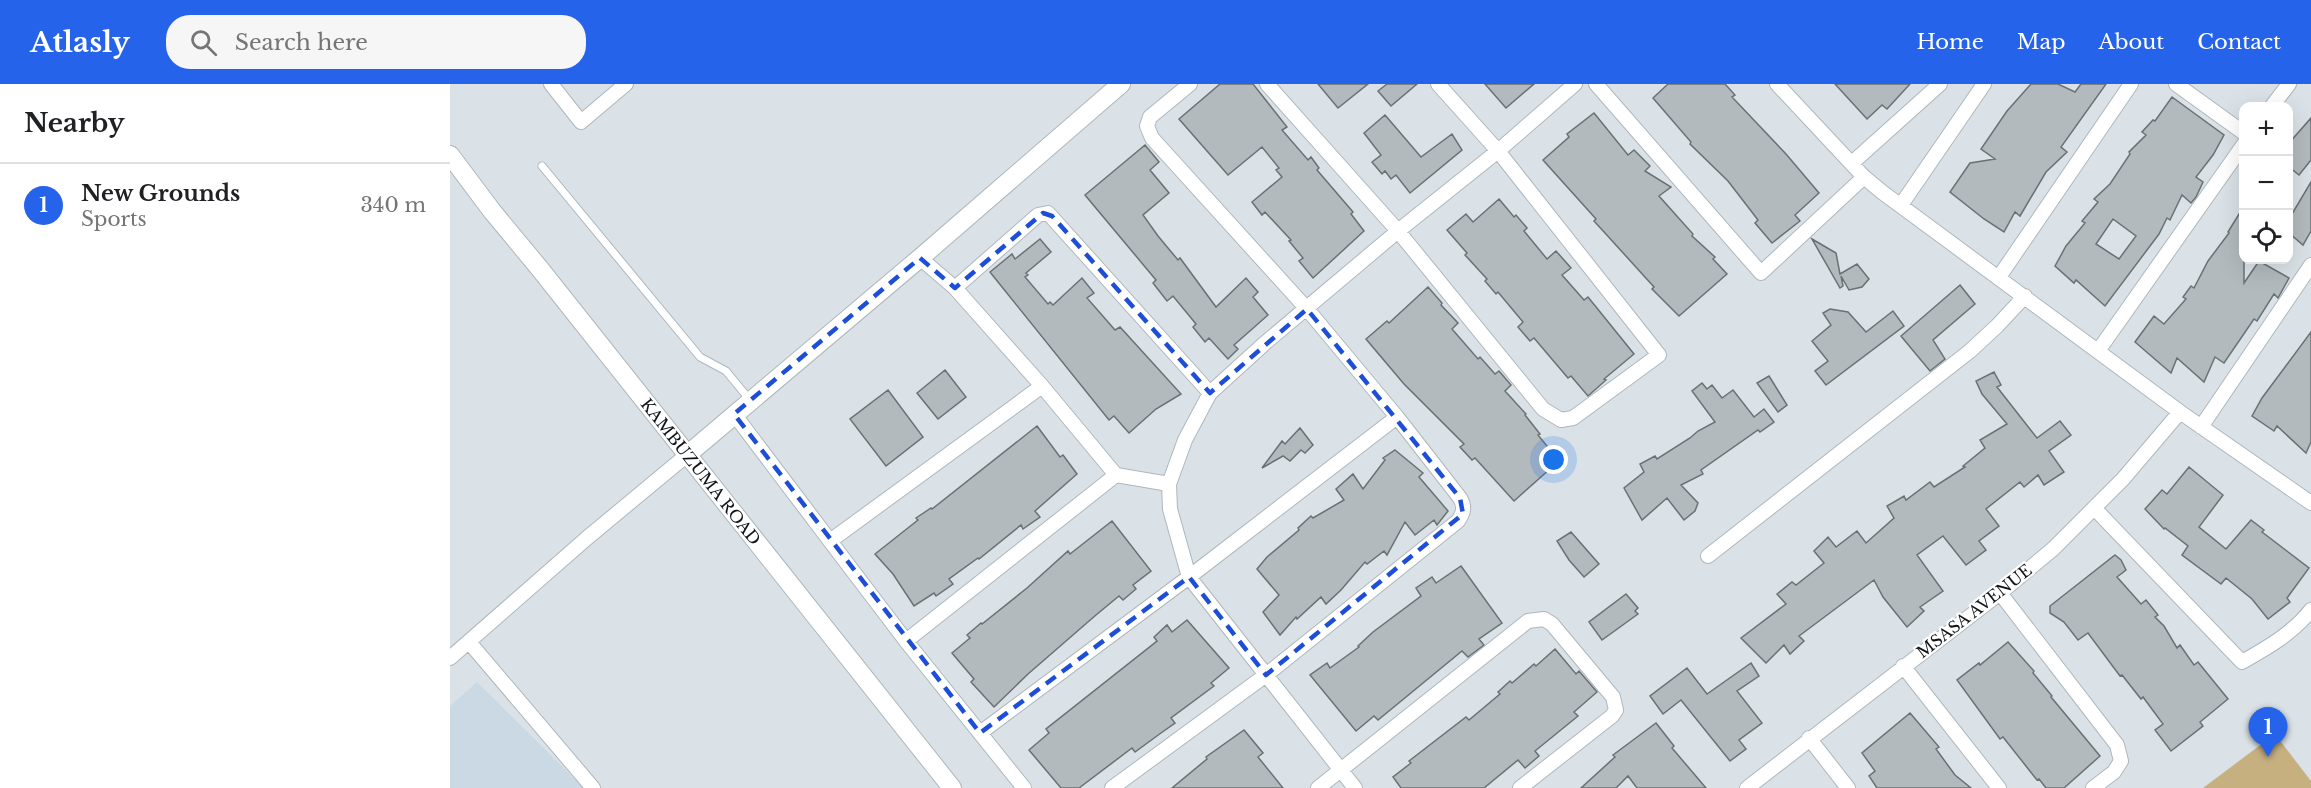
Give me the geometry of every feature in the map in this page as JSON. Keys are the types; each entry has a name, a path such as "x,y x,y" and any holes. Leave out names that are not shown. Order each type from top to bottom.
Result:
{"main road":[{"path":"687,455 1121,84"},
{"name":"KAMBUZUMA ROAD","path":"450,155 492,211 952,788"}],"street":[{"path":"551,84 581,122 626,84"},
{"path":"1112,788 1266,675 1458,520 1463,514 1464,506 1397,417 1307,309 1152,138 1148,131 1149,117 1190,84"},
{"path":"1267,84 1398,231 1544,409 1561,420 1573,418 1659,356 1498,151 1438,84"},
{"path":"1354,788 1189,577 1170,509 1168,484 1185,440 1210,393 1265,343 1398,231 1498,151 1575,84"},
{"path":"1596,84 1761,273 1864,177"},
{"path":"1777,84 1864,177 2180,412 2311,503"},
{"path":"1852,163 1940,84"},
{"path":"1900,205 1984,84"},
{"path":"2000,277 2130,84"},
{"path":"2176,84 2239,128"},
{"path":"2275,102 2289,84"},
{"path":"2098,351 2239,151"},
{"path":"955,288 1038,214 1048,213 1210,393"},
{"path":"920,258 955,288 1042,386 1116,475 1168,484"},
{"path":"2201,427 2311,265"},
{"path":"1708,556 1970,351 2025,296"},
{"path":"830,541 1042,386"},
{"name":"MSASA AVENUE","path":"1747,788 2000,593 2053,549 2095,509 2180,412"},
{"path":"734,414 906,642 1024,788"},
{"path":"980,734 1397,417"},
{"path":"450,658 587,538 687,455"},
{"path":"906,642 1116,475"},
{"path":"2095,509 2242,662 2269,647 2304,620 2311,610"},
{"path":"2000,593 2117,745 2121,762 2114,772 2093,788"},
{"path":"1318,788 1528,621 1544,620 1552,624 1613,697 1616,710 1520,788"},
{"path":"469,642 594,788"},
{"path":"1903,666 1999,788"},
{"path":"1809,738 1848,788"}],"lane":[{"path":"542,166 700,357 726,371 751,400"}],"highlighted area":[{"path":"1043,213 1052,216 1210,393 1307,309 1460,498 1463,514 1266,675 1189,577 980,733 734,414 920,258 955,288"}],"shaded area":[{"path":"477,682 584,788 450,788 450,706"},
{"path":"2275,734 2311,781 2311,788 2203,788"}],"building":[{"path":"1220,84 1253,84 1287,127 1282,130 1308,160 1311,157 1319,168 1317,170 1353,212 1351,214 1364,231 1313,278 1299,261 1303,258 1289,241 1291,240 1265,212 1262,215 1252,202 1282,177 1276,170 1279,168 1262,147 1228,175 1179,119"},
{"path":"1318,84 1368,84 1338,108"},
{"path":"1387,84 1417,84 1391,106 1378,91"},
{"path":"1485,84 1534,84 1506,108"},
{"path":"1668,84 1725,84 1735,95 1732,97 1819,193 1795,215 1800,221 1772,243 1755,223 1758,220 1728,181 1690,144 1691,142 1653,98"},
{"path":"1835,84 1910,84 1887,109 1882,105 1867,119"},
{"path":"2031,84 2058,84 2075,92 2081,84 2106,84 2061,147 2067,152 2046,172 2020,216 2015,212 2004,232 1950,192 1970,163 1995,159 1981,149 2007,111"},
{"path":"2172,97 2224,135 2213,155 2196,177 2203,182 2196,197 2191,203 2182,195 2170,220 2167,218 2159,234 2105,306 2076,280 2074,283 2055,266 2066,246 2085,223 2082,221 2098,202 2094,199 2110,184 2130,154 2129,152 2146,135 2142,132 2153,120 2155,121","holes":["2113,219 2136,236 2119,259 2096,244"]},
{"path":"1594,113 1628,155 1634,150 1650,166 1645,171 1671,187 1659,196 1693,234 1692,236 1715,257 1713,259 1727,274 1679,316 1652,289 1654,287 1543,160 1569,137 1567,134"},
{"path":"1385,115 1421,157 1452,134 1462,150 1410,193 1396,175 1391,179 1385,171 1382,174 1372,162 1381,155 1364,133"},
{"path":"2311,118 2311,160 2299,175 2293,170 2293,138"},
{"path":"1145,145 1159,162 1150,170 1169,193 1143,215 1158,236 1178,260 1180,258 1216,307 1246,278 1258,292 1253,297 1268,315 1234,345 1238,349 1228,359 1209,338 1205,342 1193,327 1196,324 1173,296 1167,301 1153,283 1156,280 1085,195"},
{"path":"2311,182 2311,231 2303,245 2293,236 2293,212"},
{"path":"1499,199 1527,228 1524,231 1547,259 1556,251 1571,268 1562,275 1584,300 1588,297 1634,354 1588,396 1571,376 1568,378 1534,338 1530,341 1518,327 1523,322 1498,292 1496,294 1485,281 1487,279 1465,255 1467,253 1447,230 1466,214 1473,222"},
{"path":"2239,214 2239,264 2244,264 2244,283 2257,264 2264,264 2289,278 2278,298 2274,294 2257,321 2254,319 2224,363 2215,357 2204,382 2177,358 2171,373 2135,342 2154,316 2164,324 2186,299 2183,297 2191,286 2194,288 2208,261"},
{"path":"1040,239 1051,252 1026,273 1028,275 1025,277 1048,304 1050,302 1053,305 1082,278 1094,293 1087,298 1115,330 1120,327 1181,394 1156,409 1129,433 1114,416 1109,420 990,272 1012,254 1015,259"},
{"path":"1812,239 1836,253 1840,274 1857,264 1869,279 1862,287 1849,290 1841,276 1843,286 1840,288"},
{"path":"1960,285 1975,304 1933,340 1945,359 1930,371 1901,336"},
{"path":"1428,287 1458,323 1452,329 1478,359 1480,357 1495,374 1499,371 1511,385 1505,391 1526,414 1540,434 1538,435 1559,461 1514,501 1475,458 1472,460 1460,447 1464,444 1404,384 1366,339 1387,321 1389,323"},
{"path":"1830,309 1848,312 1866,332 1893,311 1904,326 1826,385 1815,371 1828,361 1812,341 1831,325 1823,313"},
{"path":"2311,332 2311,442 2306,453 2277,426 2274,431 2252,416 2262,398"},
{"path":"945,370 966,397 938,419 917,393"},
{"path":"1994,372 2001,385 1997,387 2037,438 2060,421 2071,435 2049,451 2064,472 2044,485 2038,475 2024,487 2020,482 1986,509 1999,526 1979,541 1986,550 1966,565 1943,536 1917,555 1943,591 1920,607 1924,611 1907,627 1883,597 1874,580 1799,636 1804,641 1790,654 1784,645 1766,663 1741,638 1786,604 1777,594 1792,582 1796,585 1824,563 1814,551 1828,537 1836,547 1857,531 1866,543 1894,518 1887,506 1904,496 1906,500 1930,482 1934,487 1965,467 1963,466 1985,448 1980,440 2007,424 1982,394 1976,381"},
{"path":"1769,376 1787,405 1778,412 1757,383"},
{"path":"1702,383 1707,389 1712,385 1722,398 1733,390 1754,417 1764,409 1774,422 1760,432 1758,430 1701,470 1703,474 1681,485 1698,503 1695,511 1684,520 1667,498 1642,520 1624,488 1644,472 1640,464 1655,456 1657,459 1715,422 1692,391"},
{"path":"888,390 923,437 886,466 850,419"},
{"path":"1037,426 1060,457 1063,455 1077,474 1035,511 1040,517 1023,529 1021,525 979,559 949,579 953,584 936,596 934,593 914,606 893,574 875,554 918,520 916,518 932,509"},
{"path":"1300,428 1313,445 1305,453 1301,450 1290,461 1283,456 1262,468 1282,441 1285,444"},
{"path":"1395,450 1423,473 1419,477 1448,511 1437,525 1434,520 1415,535 1405,522 1387,555 1384,551 1367,564 1365,562 1326,604 1321,597 1297,619 1296,617 1280,635 1263,612 1279,595 1257,569 1311,516 1313,518 1344,500 1336,489 1353,474 1363,489 1385,460 1383,458"},
{"path":"2189,467 2223,495 2199,527 2226,549 2251,520 2264,530 2262,532 2309,568 2287,598 2290,602 2268,619 2252,599 2226,578 2221,584 2182,555 2188,546 2164,529 2145,509 2162,490 2167,494"},
{"path":"1112,521 1151,571 1133,585 1136,589 1123,600 1119,596 1096,615 994,707 971,682 974,679 952,653 970,638 967,635 1027,588 1068,551 1070,554"},
{"path":"1571,532 1599,564 1584,577 1569,560 1557,541"},
{"path":"2115,555 2121,560 2126,570 2117,577 2141,604 2146,600 2158,615 2155,617 2164,626 2177,648 2180,645 2194,665 2198,662 2228,699 2200,722 2203,726 2171,751 2155,730 2163,724 2143,697 2141,699 2122,675 2120,676 2088,633 2078,640 2064,622 2050,613 2050,606"},
{"path":"1461,566 1502,623 1479,639 1484,645 1468,657 1462,651 1378,720 1374,716 1356,731 1310,675 1327,663 1330,668 1359,647 1373,632 1421,596 1416,588 1432,577 1436,583"},
{"path":"1626,594 1638,608 1635,611 1638,614 1602,640 1589,622"},
{"path":"1187,620 1229,668 1211,683 1214,686 1171,718 1175,723 1135,752 1132,748 1079,788 1061,788 1029,750 1049,733 1046,729 1157,641 1154,637 1167,625 1172,632"},
{"path":"2008,642 2034,671 2033,673 2051,697 2100,756 2064,788 2046,788 2039,779 2037,780 2003,737 2000,739 1957,680"},
{"path":"1555,649 1576,674 1579,671 1597,692 1574,712 1578,716 1535,751 1539,756 1525,768 1518,760 1484,788 1401,788 1393,777 1411,763 1409,761 1466,717 1469,720 1500,694 1498,692 1510,681 1512,683 1534,664 1536,666"},
{"path":"1751,663 1759,676 1737,691 1762,723 1739,740 1746,749 1730,761 1681,700 1663,714 1650,696 1687,668 1707,694"},
{"path":"1910,713 1939,747 1936,749 1955,775 1971,788 1877,788 1869,776 1875,771 1862,753"},
{"path":"1656,723 1674,746 1672,748 1706,788 1637,788 1628,776 1616,788 1581,788 1615,757 1613,755"},
{"path":"1244,730 1263,753 1258,757 1283,788 1172,788 1207,759 1206,757"}],"place":[{"name":"New Grounds","path":"2268,757"}]}
